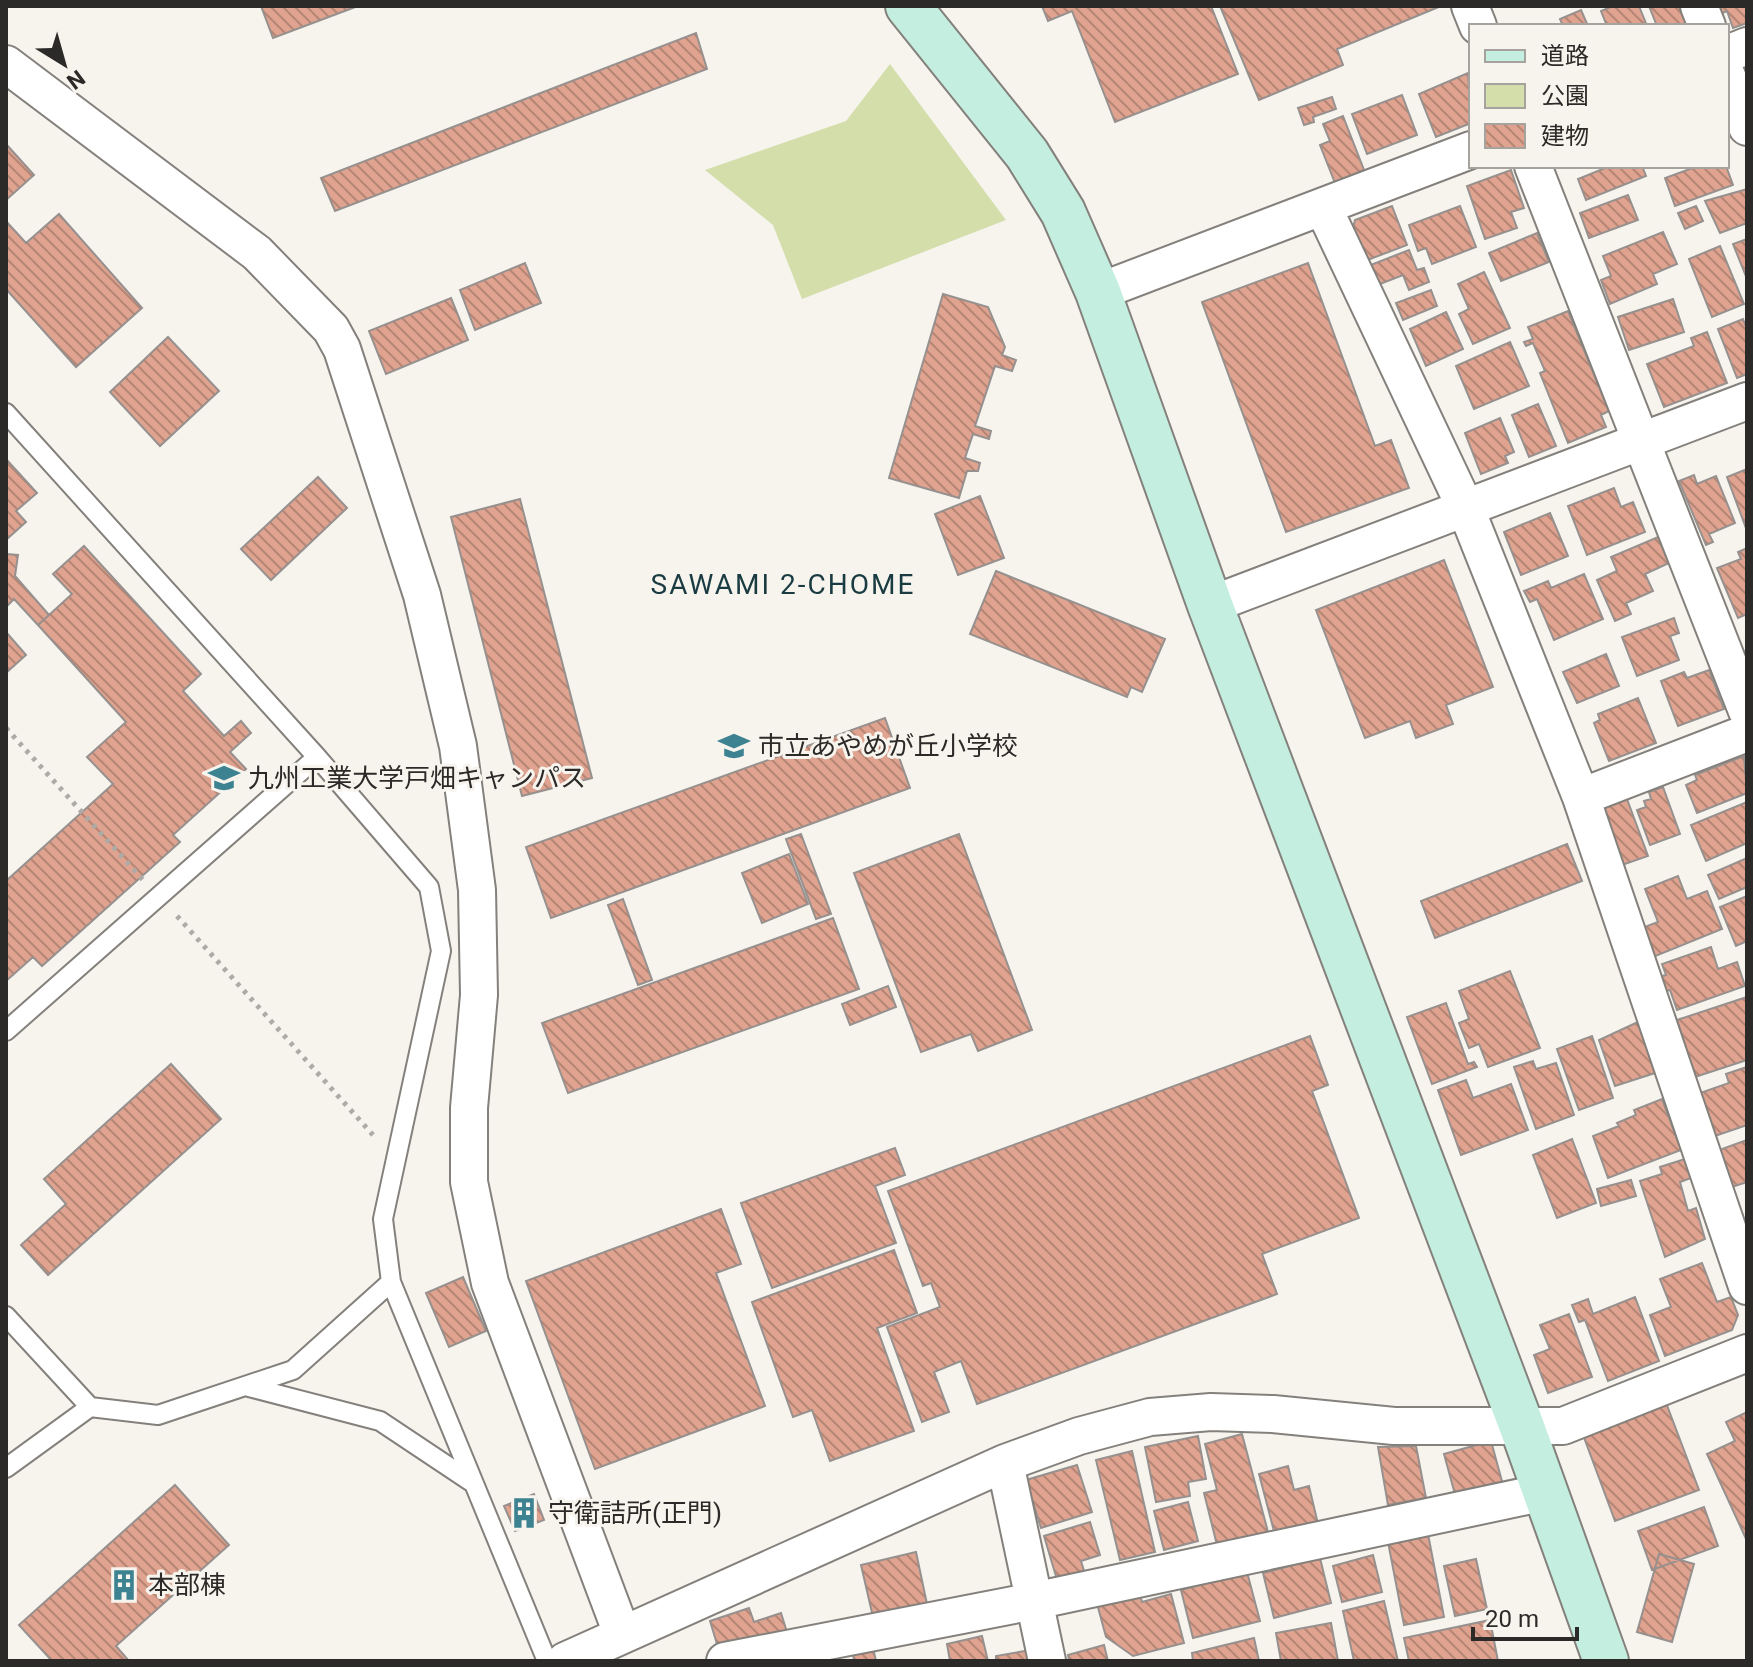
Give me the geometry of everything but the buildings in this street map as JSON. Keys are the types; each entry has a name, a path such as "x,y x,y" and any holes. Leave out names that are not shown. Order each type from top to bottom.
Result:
{"street":[{"path":"908,6 1027,154 1063,212 1098,292 1210,605 1522,1427 1606,1661"},
{"path":"6,64 257,253 288,281 331,329 342,349 422,595 458,746 477,890 479,995 469,1108 469,1182 490,1283 622,1634"},
{"path":"1729,81 1747,127"},
{"path":"1098,292 1469,151"},
{"path":"1534,168 1747,711"},
{"path":"1323,207 1466,509 1581,797 1747,1286"},
{"path":"1210,605 1747,401"},
{"path":"1581,797 1747,733"},
{"path":"565,1661 1005,1463 1079,1436 1150,1417 1211,1412 1273,1414 1394,1426 1563,1426 1747,1353"},
{"path":"1005,1463 1047,1661"},
{"path":"725,1661 1034,1601 1545,1492"}],"lane":[{"path":"6,413 317,757 429,887 441,951 398,1162 383,1219 391,1282 470,1481 547,1661"},
{"path":"6,1031 317,757"},
{"path":"6,1316 90,1407 158,1415 293,1370 391,1282"},
{"path":"249,1387 380,1421 470,1481"},
{"path":"6,1468 90,1407"}],"path":[{"path":"6,728 398,1162"}],"green space":[{"path":"890,64 1006,220 802,299 773,225 705,170 846,121"}],"place":[{"name":"市立あやめが丘小学校","path":"734,746"},
{"name":"九州工業大学戸畑キャンパス","path":"224,778"},
{"name":"守衛詰所(正門)","path":"524,1513"},
{"name":"本部棟","path":"124,1585"}],"district":[{"name":"SAWAMI 2-CHOME","path":"783,584"}]}
